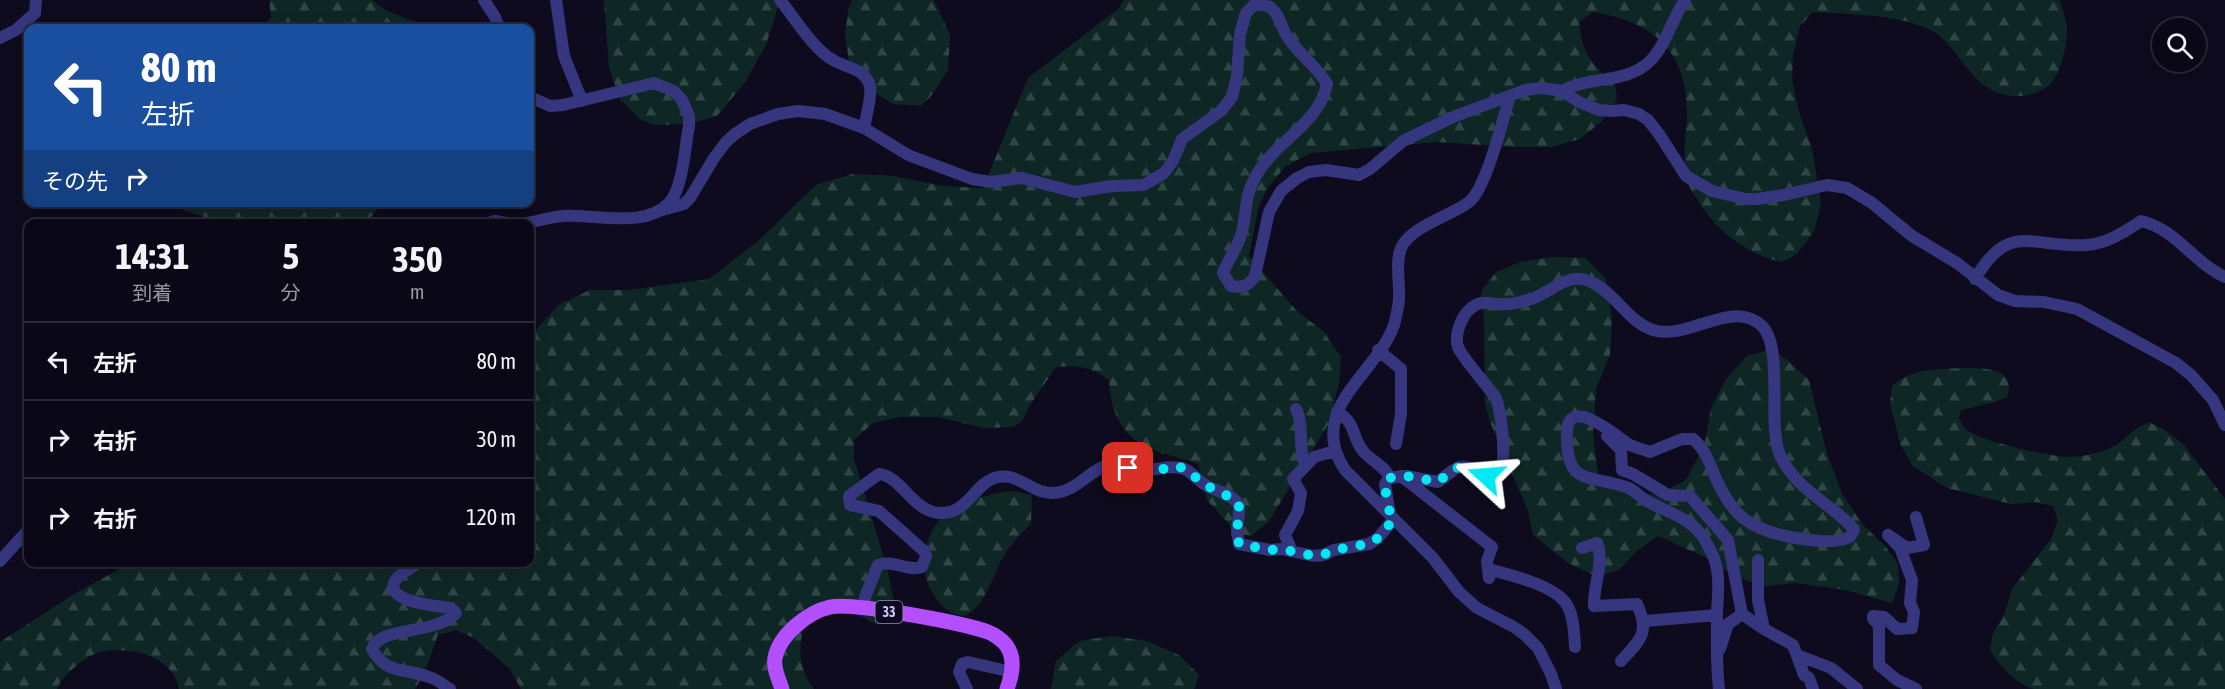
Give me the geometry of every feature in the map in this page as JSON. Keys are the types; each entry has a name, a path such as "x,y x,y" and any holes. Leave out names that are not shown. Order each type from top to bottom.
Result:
{"main road":[{"name":"33","path":"782,689 776,672 775,659 781,642 798,624 813,614 831,607 864,608 991,632 1005,644 1011,654 1012,672"},
{"path":"1007,689 1012,672"}],"street":[{"path":"0,38 16,30 35,13 36,0"},
{"path":"484,0 498,24"},
{"path":"556,0 564,56 582,100"},
{"path":"780,0 803,30 831,60 866,76 871,88 864,128"},
{"path":"1562,91 1575,84 1636,71 1651,60 1685,0"},
{"path":"534,222 565,216 640,218 684,204 726,142 750,124 778,114 798,111 825,114 864,128 908,155 972,179 992,182 1022,178 1075,192 1112,186 1144,185 1164,172 1173,161 1182,139 1221,111 1232,97 1237,76 1240,34 1246,13 1256,4 1270,7 1299,52 1320,71 1327,84 1320,106 1259,171 1250,187 1245,202 1241,235 1223,273 1231,286 1239,288 1251,283 1256,276 1269,212 1281,190 1297,178 1310,172 1326,170 1359,175 1412,135 1510,96 1541,88 1562,91 1579,102 1599,110 1624,110 1639,114 1648,120 1659,134 1686,176 1712,191 1746,199 1784,195 1827,185 1847,188 1872,203 1912,236 1957,263 1998,295 2014,301 2077,309 2176,363 2191,375 2213,400 2225,425"},
{"path":"534,99 550,106 563,105 654,83 674,91 682,100 689,116 689,126 677,190 670,202 659,211"},
{"path":"1510,96 1481,187 1471,201 1414,233 1401,247 1398,269 1399,299 1393,326 1337,412 1332,435 1336,457 1345,470 1433,558 1459,592 1477,608 1514,627 1538,648 1556,689"},
{"path":"1975,279 1986,260 2005,244 2032,241 2086,245 2116,237 2141,221 2154,224 2164,230 2211,271 2225,277"},
{"path":"864,608 865,597 878,565 886,562 915,569 922,567 926,556 924,551 879,511 850,505 849,496 879,474 888,474 919,504 927,510 939,513 959,508 970,500 984,483 1004,475 1016,478 1037,490 1052,493 1076,485 1105,466 1115,465 1158,471 1171,466 1184,468 1205,485 1236,500 1239,506 1237,534 1239,544 1314,556 1368,544 1378,538 1392,517 1385,483 1396,477 1438,482 1462,465 1470,466 1493,478 1500,471 1503,458 1500,407 1496,398 1458,346 1457,335 1467,311 1478,304 1502,304 1527,300 1574,278 1589,281 1653,330 1672,332 1726,318 1740,317 1753,320 1764,328 1771,345 1774,367 1779,452 1798,483 1841,515 1854,530 1850,537 1838,542 1814,541 1759,529 1740,517 1731,505 1707,457 1693,439 1682,439 1650,452 1630,445 1610,429 1581,416 1572,419 1567,425 1567,440 1570,461 1576,472 1586,479 1628,488 1649,502 1678,515 1704,538 1715,560 1718,577 1716,662 1719,689"},
{"path":"1378,350 1401,369 1401,414 1396,444"},
{"path":"1296,409 1300,417 1300,453 1305,464"},
{"path":"1337,412 1346,417 1352,425 1361,449 1368,458 1492,547 1487,561 1488,573 1548,590 1565,602 1572,618 1575,647"},
{"path":"1610,429 1607,436 1621,450 1622,470 1668,495 1690,496 1728,540 1742,614 1793,645 1804,675 1809,678 1813,689"},
{"path":"1292,551 1285,535 1298,512 1301,493 1293,479 1314,457 1335,451"},
{"path":"1916,517 1924,545 1907,548 1888,536 1900,548 1912,580 1910,603 1914,612 1912,628 1897,628 1884,617 1873,616 1873,619 1879,625 1879,665 1897,680 1916,689"},
{"path":"0,561 24,534"},
{"path":"1582,548 1598,543 1602,554 1593,592 1594,606 1636,604 1645,621 1640,641 1621,661"},
{"path":"1758,560 1758,600 1764,629"},
{"path":"412,567 394,584 394,591 400,598 451,608 456,613 448,621 427,628 383,637 374,643 372,649 376,657 392,669 430,677 450,689"},
{"path":"1716,662 1728,624 1742,614"},
{"path":"1645,621 1717,615"},
{"path":"1797,655 1831,668 1857,689"},
{"path":"967,689 959,672 962,664 968,662 1012,672"}],"green space":[{"path":"269,0 372,0 387,11 421,24 264,24 271,18"},
{"path":"604,0 780,0 766,45 746,81 717,116 690,124 655,125 641,120 620,99 609,68"},
{"path":"852,0 934,0 950,35 948,70 931,96 921,106 893,104 864,86 850,68 845,35 848,10"},
{"path":"1124,0 2060,0 2067,36 2060,67 2051,83 2038,92 2015,96 1999,93 1984,85 1941,38 1921,26 1891,18 1813,12 1800,26 1793,55 1792,80 1799,112 1812,149 1821,203 1814,232 1797,254 1782,262 1756,254 1733,240 1713,221 1689,187 1685,165 1687,110 1685,88 1672,54 1661,41 1632,22 1593,12 1579,22 1580,33 1594,64 1615,84 1617,100 1601,122 1580,139 1552,147 1436,142 1311,153 1286,166 1269,186 1259,205 1249,256 1296,310 1324,332 1341,357 1339,383 1329,423 1269,521 1251,536 1237,533 1207,500 1198,464 1158,452 1136,441 1121,425 1116,415 1109,380 1084,368 1056,367 1022,421 1013,427 984,428 937,417 899,417 873,423 854,440 854,459 887,568 894,602 889,620 876,624 853,612 808,618 802,636 800,654 804,672 814,689 521,689 510,669 474,638 456,630 438,635 424,674 415,689 179,689 169,669 160,661 138,653 114,650 97,653 83,661 64,678 57,689 0,689 0,642 71,596 123,567 534,567 534,332 560,304 590,290 628,290 709,279 758,241 816,185 852,174 893,176 944,186 983,188 1028,78 1118,9"},
{"path":"179,207 379,207 370,219 210,219"},
{"path":"1552,257 1585,258 1606,279 1612,318 1610,355 1596,389 1593,434 1598,474 1616,490 1657,495 1686,480 1704,446 1711,408 1726,379 1747,356 1769,350 1786,359 1809,380 1827,454 1842,494 1863,525 1885,546 1898,564 1899,584 1892,603 1845,590 1796,583 1766,586 1735,577 1707,558 1658,536 1637,551 1620,569 1598,577 1568,563 1533,535 1528,511 1490,422 1485,403 1484,319 1481,292 1496,272 1521,262"},
{"path":"1962,368 1996,371 2007,380 2009,387 2007,397 1961,410 1959,418 1965,428 1988,440 2067,457 2088,455 2114,446 2149,422 2183,444 2225,499 2225,689 2033,689 2019,682 2003,668 1990,650 1993,633 2004,615 2012,589 2051,539 2058,520 2053,506 2036,502 2011,504 1947,488 1913,466 1900,444 1890,403 1892,386 1909,375 1917,372"},
{"path":"1014,491 1032,495 1031,524 1006,552 988,590 978,605 964,616 947,610 930,589 924,563 925,550 935,526 944,515 968,501"},
{"path":"1111,636 1147,641 1179,655 1199,675 1194,689 1051,689 1056,661 1079,641"}],"route":[{"path":"1128,468 1158,471 1171,466 1184,468 1205,485 1236,500 1239,506 1237,534 1239,544 1314,556 1368,544 1378,538 1394,519 1390,515 1385,489 1385,483 1389,478 1406,476 1438,482 1462,465 1470,466 1486,476"}]}
